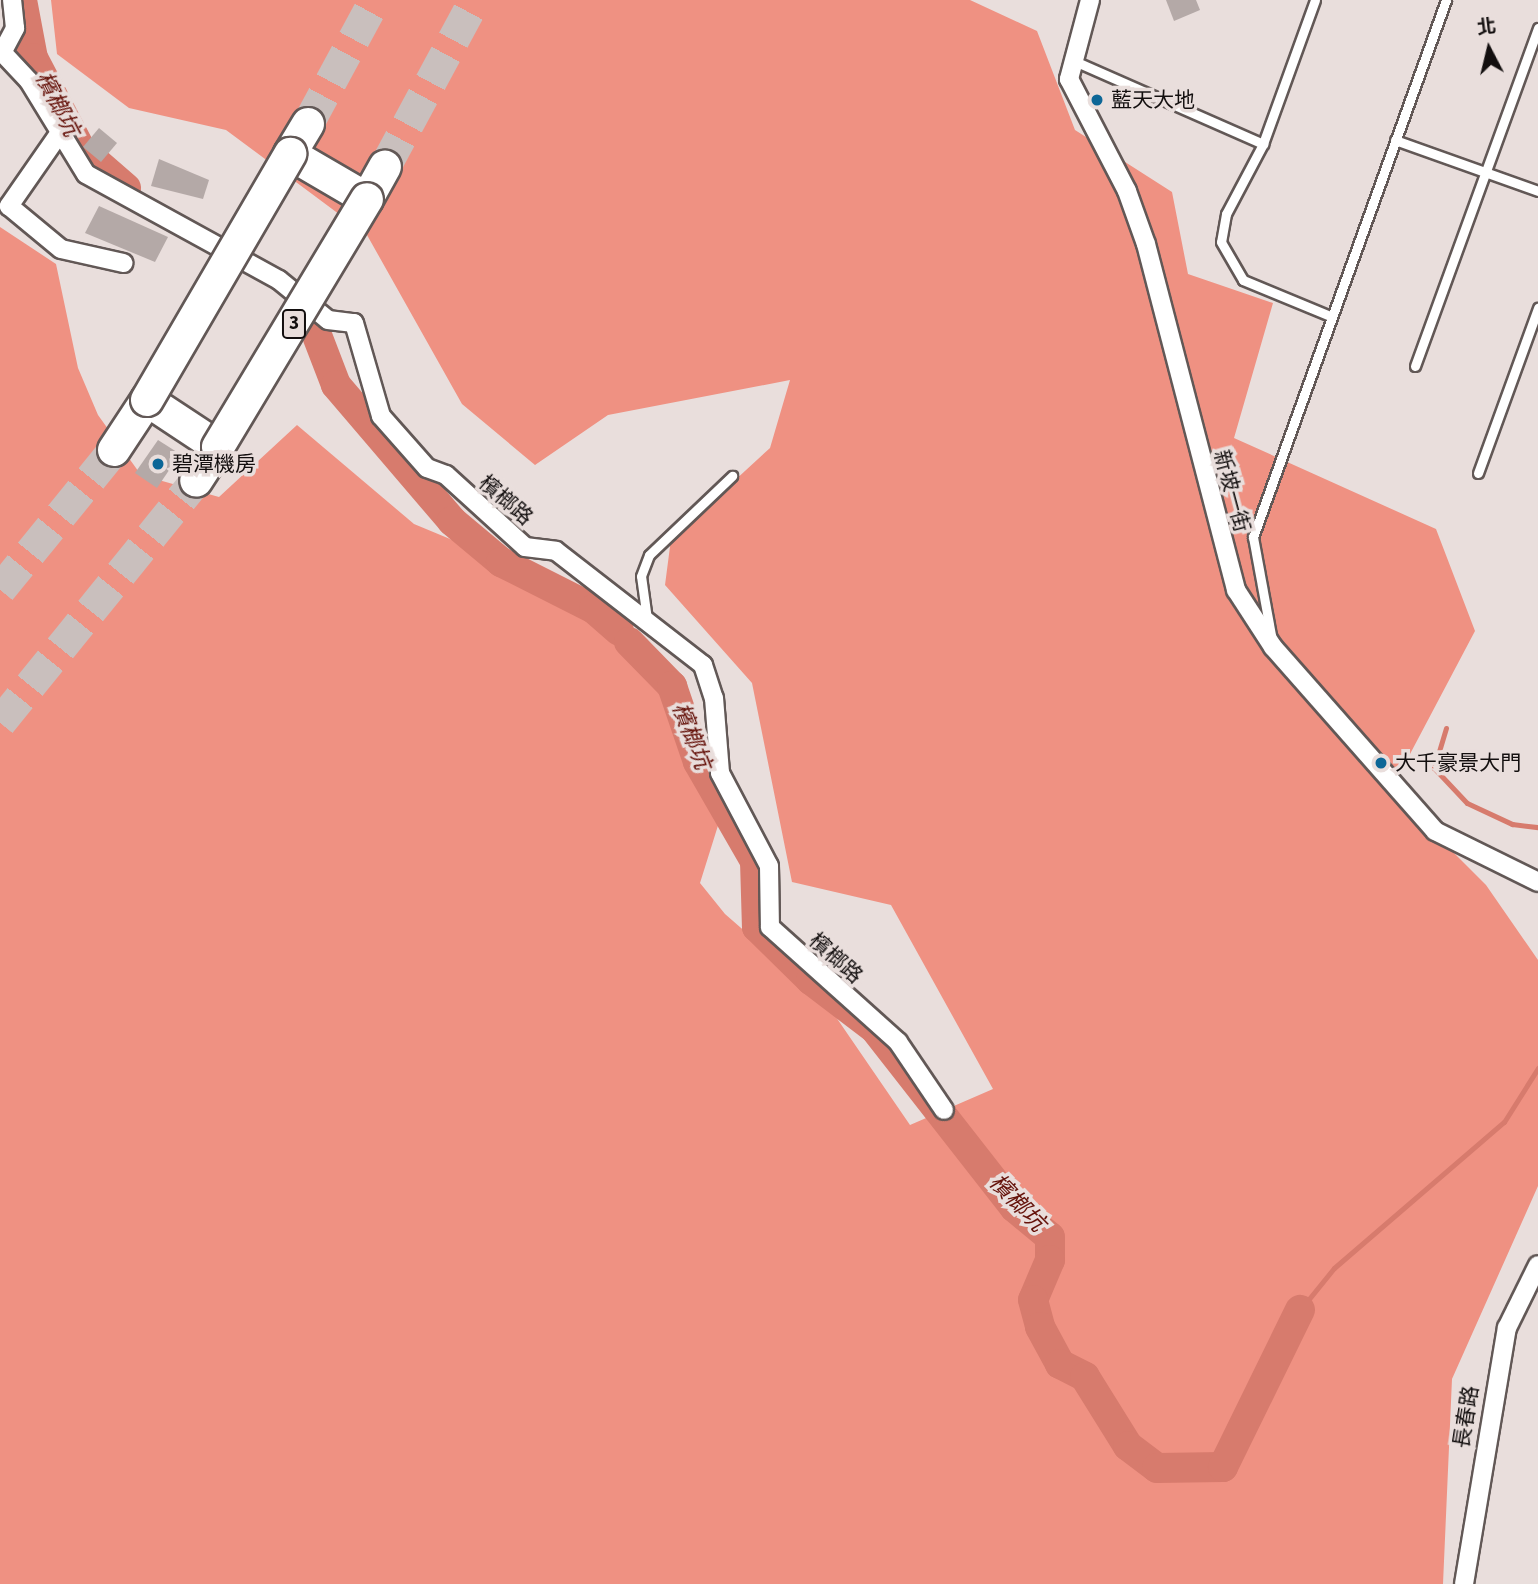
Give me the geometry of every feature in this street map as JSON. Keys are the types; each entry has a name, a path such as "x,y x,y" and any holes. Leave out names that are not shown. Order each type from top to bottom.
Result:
{"highway":[{"path":"114,450 147,401 307,124"},
{"path":"290,155 367,199"},
{"name":"3","path":"196,481 219,447 385,167"},
{"path":"147,401 219,447"}],"street":[{"path":"2,51 15,28 12,0"},
{"name":"新坡一街","path":"1090,0 1070,59 1076,94 1127,191 1146,244 1236,590 1273,647 1435,831 1538,882"},
{"name":"檳榔路","path":"2,51 86,174 279,280 328,320 354,323 381,416 427,468 446,475 525,547 556,551 703,665 714,698 720,773 769,866 770,927 898,1042 944,1110"},
{"path":"59,134 4,204 61,249 123,263"},
{"name":"長春路","path":"1464,1584 1507,1328 1538,1265"}],"lane":[{"path":"1315,0 1263,144 1226,214 1220,242 1243,280 1328,316"},
{"path":"1273,647 1253,537 1328,316 1446,0"},
{"path":"1415,366 1538,27"},
{"path":"1070,59 1263,144"},
{"path":"1395,140 1486,170 1538,191"},
{"path":"1478,473 1538,308"},
{"path":"648,624 641,576 649,555 732,476"}],"shaded area":[{"path":"51,0 970,0 1037,31 1075,130 1172,192 1188,274 1273,303 1234,438 1436,529 1475,631 1391,790 1486,885 1538,960 1538,1186 1452,1379 1443,1584 0,1584 0,227 56,264 78,368 98,415 141,475 219,497 297,425 414,524 503,561 655,649 721,816 700,883 725,914 825,1001 910,1125 993,1089 891,905 792,882 752,683 665,585 671,539 770,448 790,380 608,415 535,465 462,404 367,235 226,130 129,108 57,54"}],"building":[{"path":"1166,0 1196,0 1200,10 1174,21"},
{"path":"99,128 117,143 101,162 83,147"},
{"path":"159,159 209,180 203,199 151,186"},
{"path":"99,206 168,237 155,262 85,233"},
{"name":"碧潭機房","path":"158,440 180,454 157,488 135,473"}],"waterway":[{"name":"檳榔坑","path":"22,0 33,58 80,148 126,188"},
{"name":"檳榔坑","path":"318,338 336,385 452,521 501,562 594,609 619,631"},
{"name":"檳榔坑","path":"629,642 672,686 698,762 755,861 757,927 811,980 875,1029 1015,1208 1050,1237 1050,1260 1033,1300 1040,1327 1060,1364 1085,1377 1128,1446 1157,1468 1223,1467 1300,1310"},
{"path":"1446,728 1434,768 1467,803 1512,824 1538,827"},
{"name":"檳榔坑","path":"1300,1310 1334,1268 1504,1122 1538,1068"}],"tunnel":[{"path":"308,124 375,0"},
{"path":"385,167 475,0"},
{"path":"0,590 114,450"},
{"path":"0,723 196,481"}],"place":[{"name":"藍天大地","path":"1097,100"},
{"name":"碧潭機房","path":"158,464"},
{"name":"大千豪景大門","path":"1381,763"}]}
